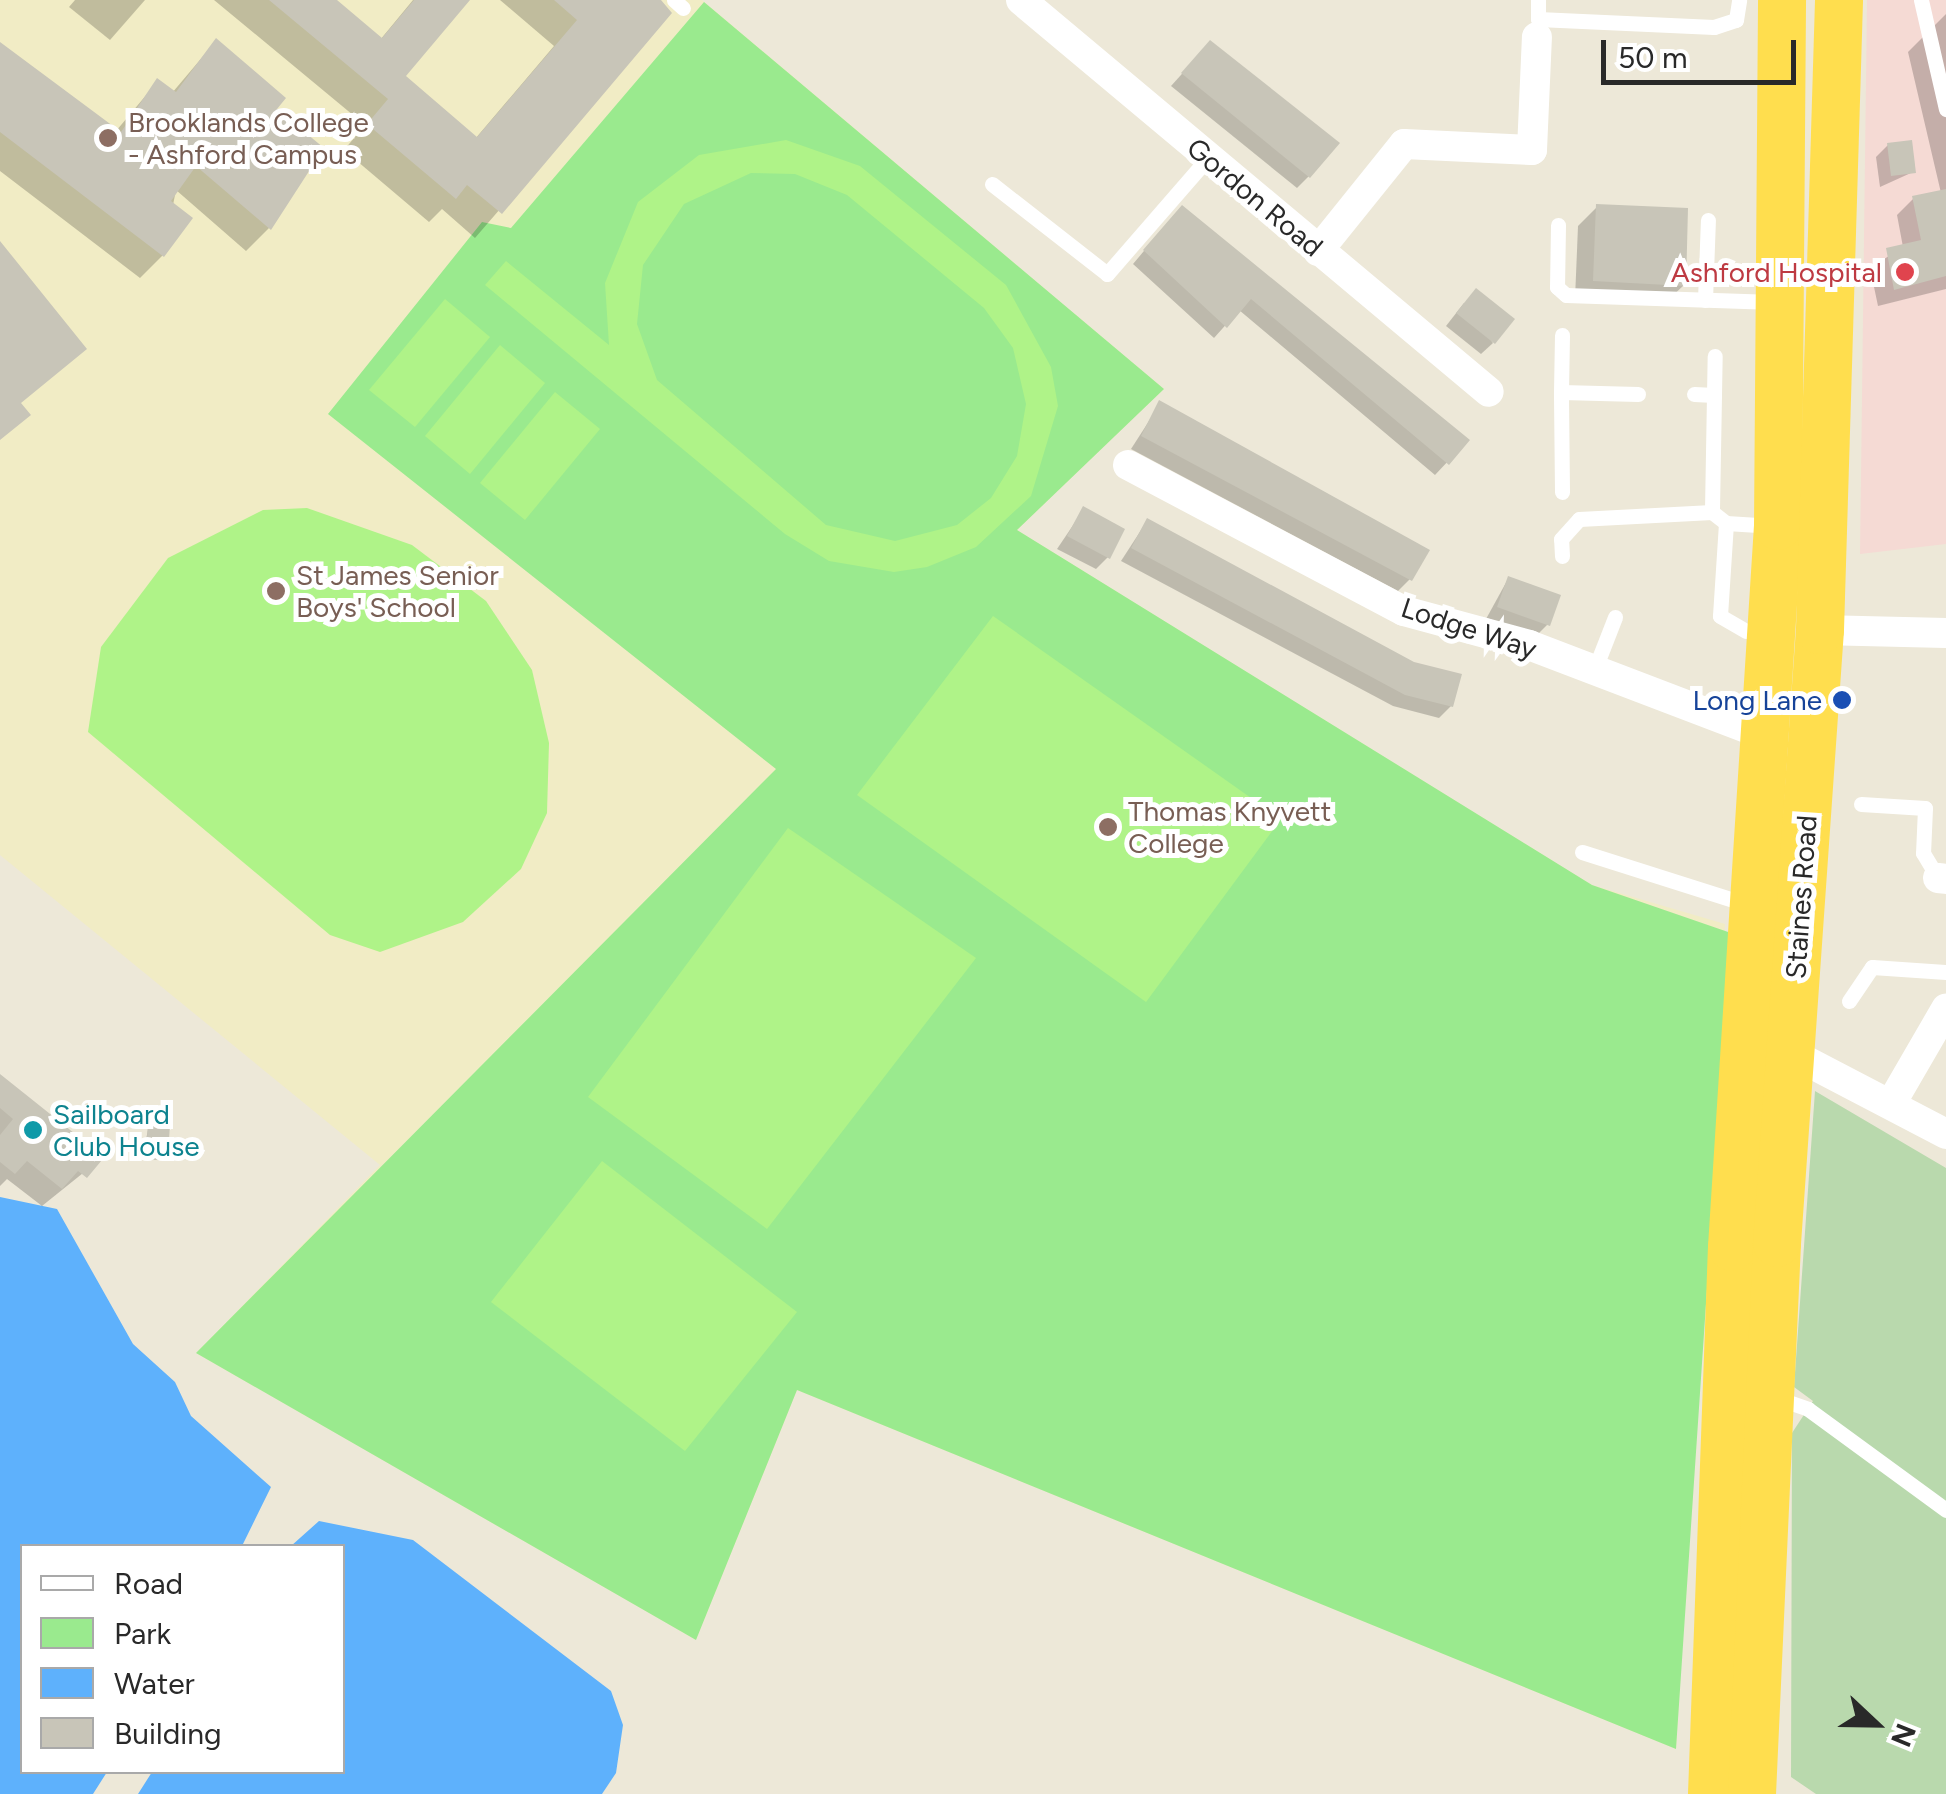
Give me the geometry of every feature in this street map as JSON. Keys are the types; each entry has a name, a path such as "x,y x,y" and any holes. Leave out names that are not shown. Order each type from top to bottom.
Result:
{"highway":[{"name":"Staines Road","path":"1712,1794 1755,906 1770,737 1783,303 1782,0"},
{"name":"Staines Road","path":"1752,1794 1770,1397 1820,630 1840,0"}],"street":[{"name":"Gordon Road","path":"1036,4 1208,158 1489,392"},
{"path":"1318,251 1404,144 1532,150 1537,37"},
{"name":"Lodge Way","path":"1128,465 1404,611 1594,671 1770,737"},
{"path":"1820,630 1946,633"},
{"path":"1892,1102 1946,1009"},
{"path":"1791,1053 1892,1102 1946,1134"}],"lane":[{"path":"1538,0 1538,19 1714,26 1736,20 1739,0"},
{"path":"1921,0 1946,108"},
{"path":"992,184 1107,274 1208,158"},
{"path":"1705,300 1708,220"},
{"path":"1558,225 1560,293 1783,303"},
{"path":"1562,335 1562,492"},
{"path":"1712,512 1715,356"},
{"path":"1562,392 1638,394"},
{"path":"1694,394 1714,394"},
{"path":"1562,556 1561,539 1579,519 1712,512 1726,524 1778,526"},
{"path":"1726,524 1720,616 1746,631"},
{"path":"1594,671 1615,616"},
{"path":"1860,804 1925,808 1923,853 1942,879"},
{"path":"1582,852 1755,906"},
{"path":"1849,1001 1872,967 1946,972"},
{"path":"1770,1397 1808,1409 1946,1510"}],"shaded area":[{"name":"Thomas Knyvett College","path":"0,0 702,0 1164,389 1017,530 1592,885 1725,924 1676,1749 797,1390 696,1640 196,1353 380,1165 0,855"},
{"name":"Ashford Hospital","path":"1867,0 1946,0 1946,544 1860,554"}],"green space":[{"name":"Thomas Knyvett College","path":"704,2 1164,389 1017,530 1592,885 1731,933 1676,1749 797,1390 696,1640 196,1353 776,769 328,414 482,222 511,228"},
{"path":"786,140 860,166 1006,285 1051,367 1058,406 1031,496 976,547 927,567 894,572 829,561 785,534 485,285 506,261 609,345 605,283 638,202 699,155","holes":["751,173 795,174 847,195 984,308 1013,348 1026,404 1017,456 991,498 957,525 895,541 826,525 657,380 637,324 643,265 684,204"]},
{"path":"445,299 490,337 415,427 369,390"},
{"path":"500,345 545,383 470,474 425,436"},
{"path":"555,392 600,429 525,520 480,483"},
{"path":"307,508 412,545 486,601 532,670 549,743 547,813 521,869 463,922 380,952 330,935 88,732 101,647 168,558 263,510"},
{"path":"993,616 1281,819 1146,1002 857,795"},
{"path":"788,828 976,958 767,1229 588,1097"},
{"path":"1815,1091 1946,1168 1946,1794 1816,1794 1791,1777 1792,1433 1813,1401 1794,1387"},
{"path":"602,1161 797,1312 685,1451 491,1302"}],"water":[{"path":"0,1197 57,1209 133,1344 175,1382 191,1416 271,1487 243,1544 20,1544 20,1774 106,1774 93,1794 0,1794"},
{"path":"319,1521 413,1540 611,1691 623,1725 616,1773 602,1794 138,1794 151,1774 345,1774 345,1544 293,1544"}],"building":[{"path":"269,0 337,0 382,38 414,0 470,0 406,76 477,137 577,20 554,0 661,0 672,13 502,214 467,185 456,199 367,124 388,99"},
{"path":"216,38 286,98 277,109 324,148 271,230 196,166 171,201 193,218 164,257 0,132 0,42 121,132 157,78 176,92"},
{"path":"1210,40 1340,143 1310,178 1181,73"},
{"path":"1912,140 1916,173 1891,176 1887,143"},
{"path":"1946,189 1946,276 1894,290 1886,248 1921,240 1912,196"},
{"path":"1596,204 1688,208 1686,286 1593,281"},
{"path":"1182,205 1470,440 1449,465 1251,299 1227,328 1143,250"},
{"path":"0,241 87,349 21,403 31,415 0,440"},
{"path":"1476,288 1515,319 1495,344 1456,313"},
{"path":"1159,400 1430,550 1412,581 1141,436"},
{"path":"1083,506 1125,529 1110,559 1067,536"},
{"path":"1147,518 1414,662 1462,674 1453,707 1405,695 1131,548"},
{"path":"1508,576 1561,595 1550,626 1497,607"},
{"name":"Sailboard Club House","path":"0,1074 94,1149 102,1160 87,1178 78,1171 62,1189 27,1161 15,1174 0,1162 0,1135 13,1119 0,1108"},
{"path":"148,1122 170,1124 168,1155 146,1154"}],"place":[{"name":"Brooklands College - Ashford Campus","path":"108,138"},
{"name":"Ashford Hospital","path":"1905,272"},
{"name":"St James Senior Boys' School","path":"276,591"},
{"name":"Long Lane","path":"1842,700"},
{"name":"Thomas Knyvett College","path":"1108,827"},
{"name":"Sailboard Club House","path":"33,1130"}]}
